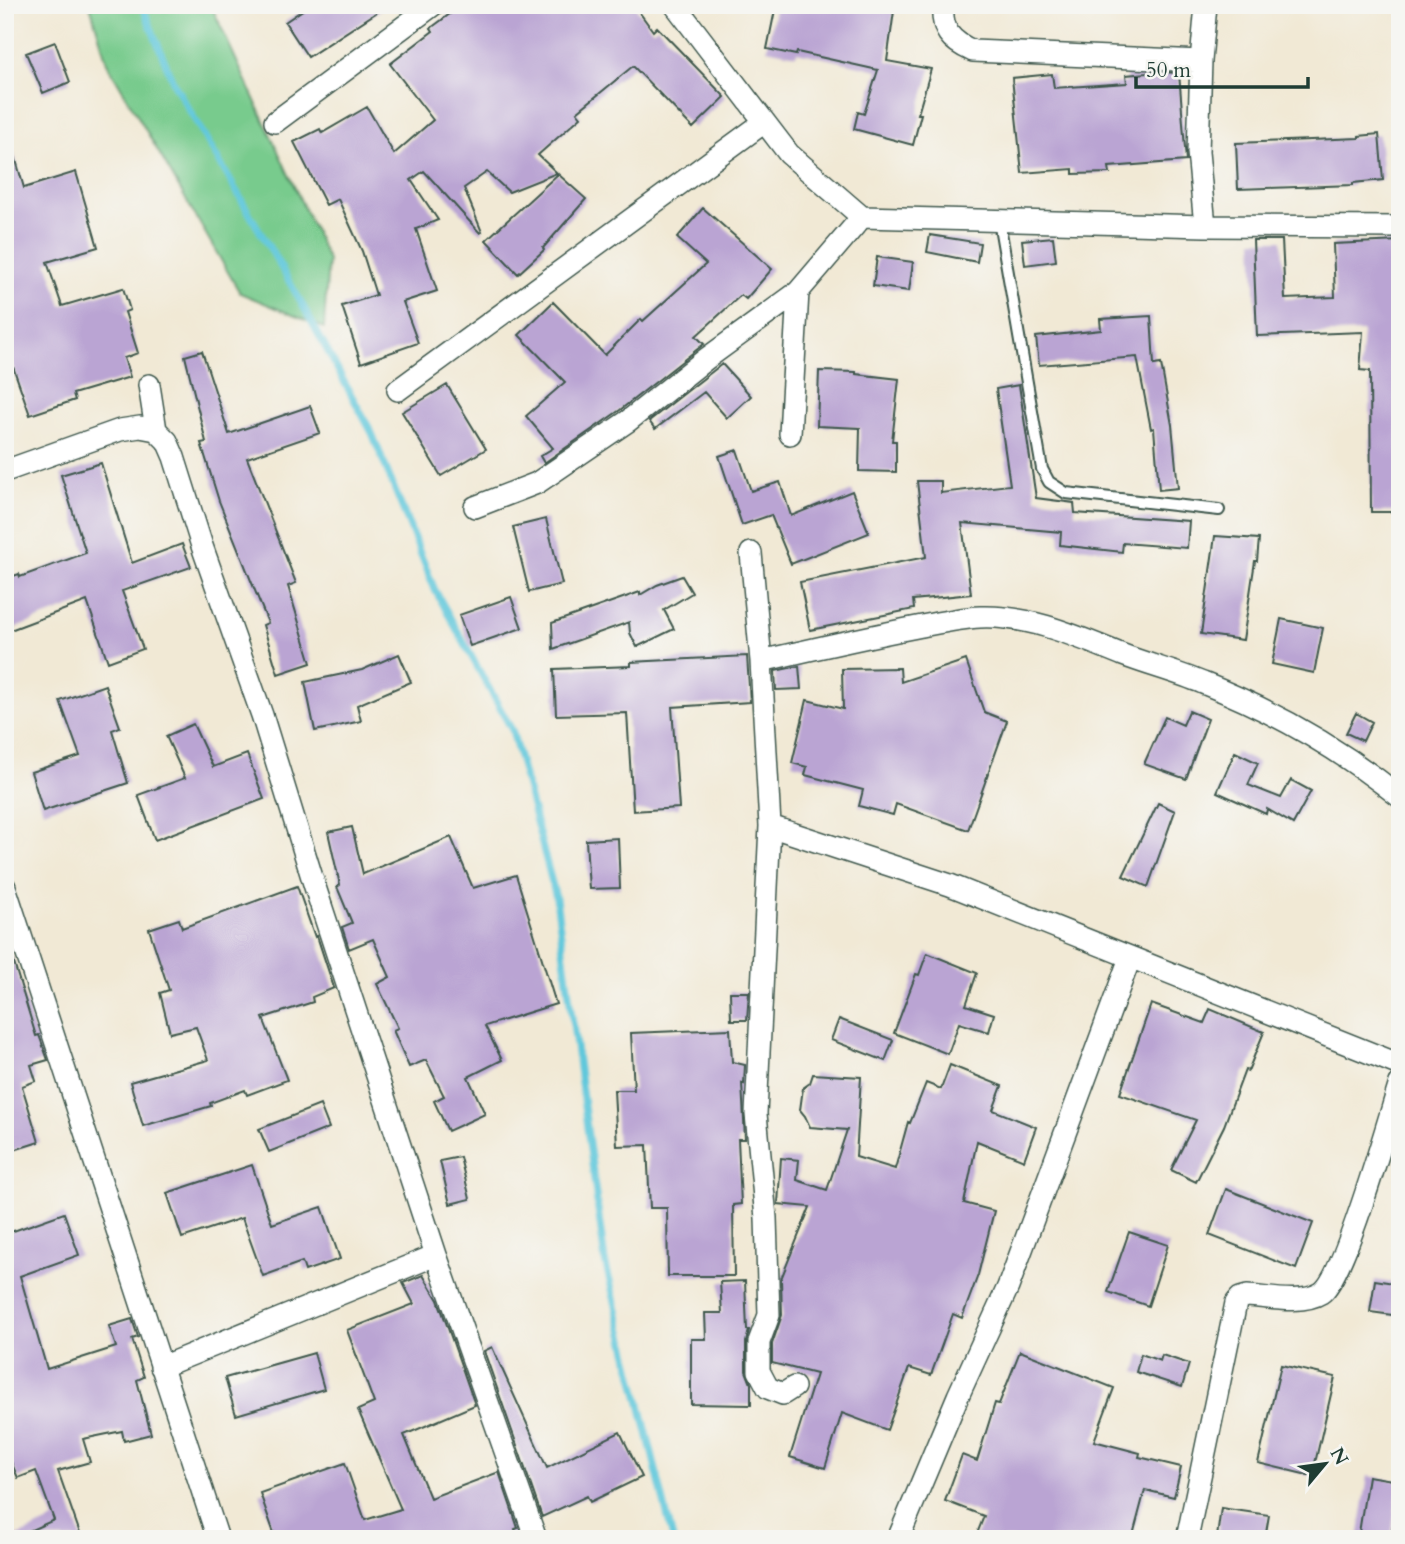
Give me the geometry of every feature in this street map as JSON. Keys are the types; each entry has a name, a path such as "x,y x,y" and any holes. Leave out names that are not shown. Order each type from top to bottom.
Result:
{"street":[{"path":"275,122 433,5"},
{"path":"675,5 789,154 862,217 1205,226 1400,227"},
{"path":"943,5 943,23 951,37 961,46 973,51 1201,61"},
{"path":"1205,226 1198,152 1206,5"},
{"path":"398,390 763,123"},
{"path":"475,507 537,483 628,421 706,359 798,292 862,217"},
{"path":"790,434 798,292"},
{"path":"149,385 156,430"},
{"path":"5,471 120,430 140,427 156,430 167,441 262,715 315,887 436,1255 536,1539"},
{"path":"751,552 761,661 770,827 756,1114 766,1218 769,1315 759,1342 759,1371 768,1388 783,1394 794,1387"},
{"path":"761,661 963,619 982,617 1060,629 1202,682 1265,710 1370,773 1400,797"},
{"path":"770,827 950,885 1400,1065"},
{"path":"5,887 218,1539"},
{"path":"898,1539 1008,1287 1130,958"},
{"path":"1187,1539 1236,1303 1247,1296 1307,1299 1324,1292 1336,1271 1360,1210 1400,1083"},
{"path":"161,1367 436,1255"}],"lane":[{"path":"999,221 1042,469 1049,482 1066,492 1219,510"}],"green space":[{"path":"90,5 211,5 328,260 324,328 240,293 107,63"}],"building":[{"path":"310,5 388,5 308,57 285,22"},
{"path":"462,5 634,5 653,31 657,27 725,97 693,128 633,66 577,112 581,117 538,155 557,173 509,192 487,172 464,188 482,232 480,233 424,171 411,180 438,220 416,229 437,291 403,302 418,343 361,363 342,306 376,295 362,251 338,199 326,205 294,142 320,129 322,133 367,107 394,154 433,120 390,64"},
{"path":"776,5 846,5 873,11 874,7 894,11 887,61 931,69 918,114 921,114 913,145 854,129 858,112 864,114 878,70 797,52 796,55 767,49"},
{"path":"55,42 70,82 43,93 26,53"},
{"path":"1179,73 1186,161 1109,167 1110,173 1073,174 1073,169 1022,173 1012,78 1052,74 1054,88 1127,83 1126,75"},
{"path":"1379,134 1383,180 1353,185 1238,189 1236,143 1359,138"},
{"path":"10,139 24,188 76,172 98,247 47,262 62,306 123,288 130,310 125,312 138,353 124,358 130,377 73,394 75,400 30,415 5,344 5,140"},
{"path":"558,174 586,199 544,250 518,274 486,240"},
{"path":"703,208 772,269 746,299 741,295 696,336 704,344 620,410 544,463 540,456 553,448 526,416 565,382 519,335 553,302 605,355 641,319 643,321 706,264 677,238"},
{"path":"930,235 980,243 977,262 927,252"},
{"path":"1053,237 1056,261 1025,265 1022,240"},
{"path":"1253,240 1282,240 1285,299 1335,297 1333,244 1400,241 1400,270 1396,270 1400,334 1400,394 1397,394 1400,512 1371,512 1370,371 1360,370 1363,332 1257,336"},
{"path":"877,257 913,262 909,291 873,286"},
{"path":"1151,316 1154,365 1161,364 1172,425 1178,488 1159,490 1154,428 1151,429 1137,357 1039,365 1036,337 1101,330 1100,319"},
{"path":"202,351 229,434 310,406 320,433 247,458 296,583 288,586 311,663 278,674 263,625 268,623 219,501 201,443 206,442 185,356"},
{"path":"722,364 751,396 727,418 704,392 655,429 649,421"},
{"path":"819,371 856,372 899,379 892,441 896,441 896,472 859,471 860,428 817,426"},
{"path":"447,385 486,449 441,476 402,412"},
{"path":"1019,385 1036,498 1074,503 1075,513 1189,521 1187,548 1123,543 1122,552 1060,545 1061,532 962,523 971,594 913,600 914,609 810,630 800,582 926,557 917,481 941,481 941,493 1010,485 996,389"},
{"path":"737,450 751,491 780,482 791,516 852,491 869,533 791,564 771,515 742,525 719,456"},
{"path":"101,463 132,563 182,544 191,567 122,591 143,649 108,662 87,601 5,632 5,579 19,574 20,577 86,553 61,475"},
{"path":"546,519 562,584 529,592 513,527"},
{"path":"1215,536 1259,539 1243,640 1201,634"},
{"path":"682,576 692,593 664,610 674,629 637,647 630,633 629,622 553,649 552,623 640,592 640,595 657,585"},
{"path":"511,597 522,628 470,646 459,615"},
{"path":"1281,619 1323,628 1314,673 1272,664"},
{"path":"399,654 411,682 357,705 361,721 315,731 305,682 362,670"},
{"path":"747,656 750,702 672,707 679,808 633,811 627,713 556,715 554,669 631,666 631,662"},
{"path":"966,660 984,712 1007,721 968,830 896,804 893,815 859,806 863,790 805,775 807,767 792,763 807,700 843,709 842,669 900,668 901,682"},
{"path":"799,666 801,689 776,690 775,671"},
{"path":"105,685 120,727 112,730 128,783 43,811 31,772 80,756 60,701"},
{"path":"1189,711 1208,719 1186,779 1144,764 1165,717 1183,725"},
{"path":"1356,713 1372,722 1363,741 1346,733"},
{"path":"193,724 213,767 247,754 264,799 155,840 138,795 185,778 166,736"},
{"path":"1235,752 1258,763 1248,785 1281,798 1291,780 1311,791 1293,824 1267,809 1266,814 1217,792"},
{"path":"1158,803 1175,811 1148,887 1123,876"},
{"path":"352,827 363,874 451,837 473,888 516,875 556,1004 485,1026 502,1060 468,1077 485,1114 448,1131 434,1101 444,1096 426,1060 409,1067 393,1030 398,1028 377,984 390,977 373,939 349,949 342,927 352,923 337,887 340,885 328,832"},
{"path":"618,838 620,888 589,889 586,840"},
{"path":"297,886 334,988 312,997 313,1002 263,1018 287,1080 247,1095 245,1090 210,1103 211,1106 143,1126 130,1082 208,1060 196,1027 170,1033 160,993 169,990 149,929 179,919 182,928"},
{"path":"10,950 36,1036 39,1035 48,1060 31,1065 36,1081 22,1086 39,1142 5,1153 5,951"},
{"path":"927,953 977,973 966,1005 994,1014 989,1032 959,1023 948,1054 894,1033 916,974 919,975"},
{"path":"730,992 749,992 747,1020 731,1020"},
{"path":"1151,1004 1204,1023 1210,1009 1264,1032 1248,1071 1245,1070 1224,1126 1196,1182 1171,1170 1196,1120 1120,1094"},
{"path":"839,1019 893,1040 885,1061 831,1040"},
{"path":"730,1029 732,1062 745,1065 744,1084 742,1083 745,1139 738,1139 741,1204 733,1205 734,1276 668,1276 667,1208 650,1208 647,1145 617,1146 614,1090 634,1090 631,1033"},
{"path":"950,1065 1002,1086 993,1110 1036,1127 1024,1160 977,1141 964,1203 994,1211 978,1275 962,1318 953,1314 931,1375 909,1368 887,1430 842,1413 825,1468 790,1457 816,1374 772,1363 772,1344 782,1315 781,1279 810,1207 778,1204 781,1158 799,1160 797,1180 827,1190 847,1130 810,1127 800,1110 803,1088 810,1083 813,1074 861,1077 856,1157 895,1169 908,1122 910,1123 926,1083 941,1089"},
{"path":"320,1105 329,1128 269,1152 259,1129"},
{"path":"460,1157 470,1199 450,1204 440,1161"},
{"path":"252,1165 272,1224 322,1207 340,1259 305,1271 302,1262 263,1276 242,1218 182,1238 167,1193"},
{"path":"1226,1189 1313,1223 1296,1269 1209,1235"},
{"path":"64,1213 79,1255 20,1276 47,1369 116,1347 109,1326 132,1319 138,1337 132,1339 144,1377 137,1380 151,1434 124,1441 122,1431 83,1439 90,1462 58,1471 82,1539 11,1539 54,1520 36,1471 18,1478 5,1448 5,1234"},
{"path":"1129,1232 1168,1245 1148,1306 1108,1292"},
{"path":"423,1275 438,1300 475,1405 404,1435 430,1498 499,1472 518,1528 515,1529 519,1539 276,1539 260,1493 345,1463 365,1520 401,1509 358,1410 374,1403 347,1330 414,1304 403,1283"},
{"path":"1375,1280 1400,1284 1400,1316 1370,1312"},
{"path":"745,1281 749,1330 746,1342 746,1371 751,1384 751,1405 691,1404 691,1339 706,1339 705,1313 722,1313 720,1282"},
{"path":"492,1347 547,1468 620,1432 642,1477 590,1502 587,1496 542,1517 484,1351"},
{"path":"1020,1351 1114,1388 1094,1441 1140,1453 1139,1457 1181,1467 1174,1497 1145,1490 1132,1539 975,1539 984,1516 945,1501 962,1455 977,1461 995,1403 999,1404"},
{"path":"314,1353 324,1389 236,1415 225,1378"},
{"path":"1141,1354 1160,1361 1162,1355 1189,1364 1182,1387 1136,1372"},
{"path":"1281,1365 1335,1377 1312,1476 1258,1463"},
{"path":"1368,1476 1399,1481 1391,1539 1358,1539"},
{"path":"1221,1508 1269,1515 1265,1539 1217,1537"}],"waterway":[{"path":"142,5 174,84 297,295 372,433 435,590 512,730 556,898 605,1261 673,1539"}]}
